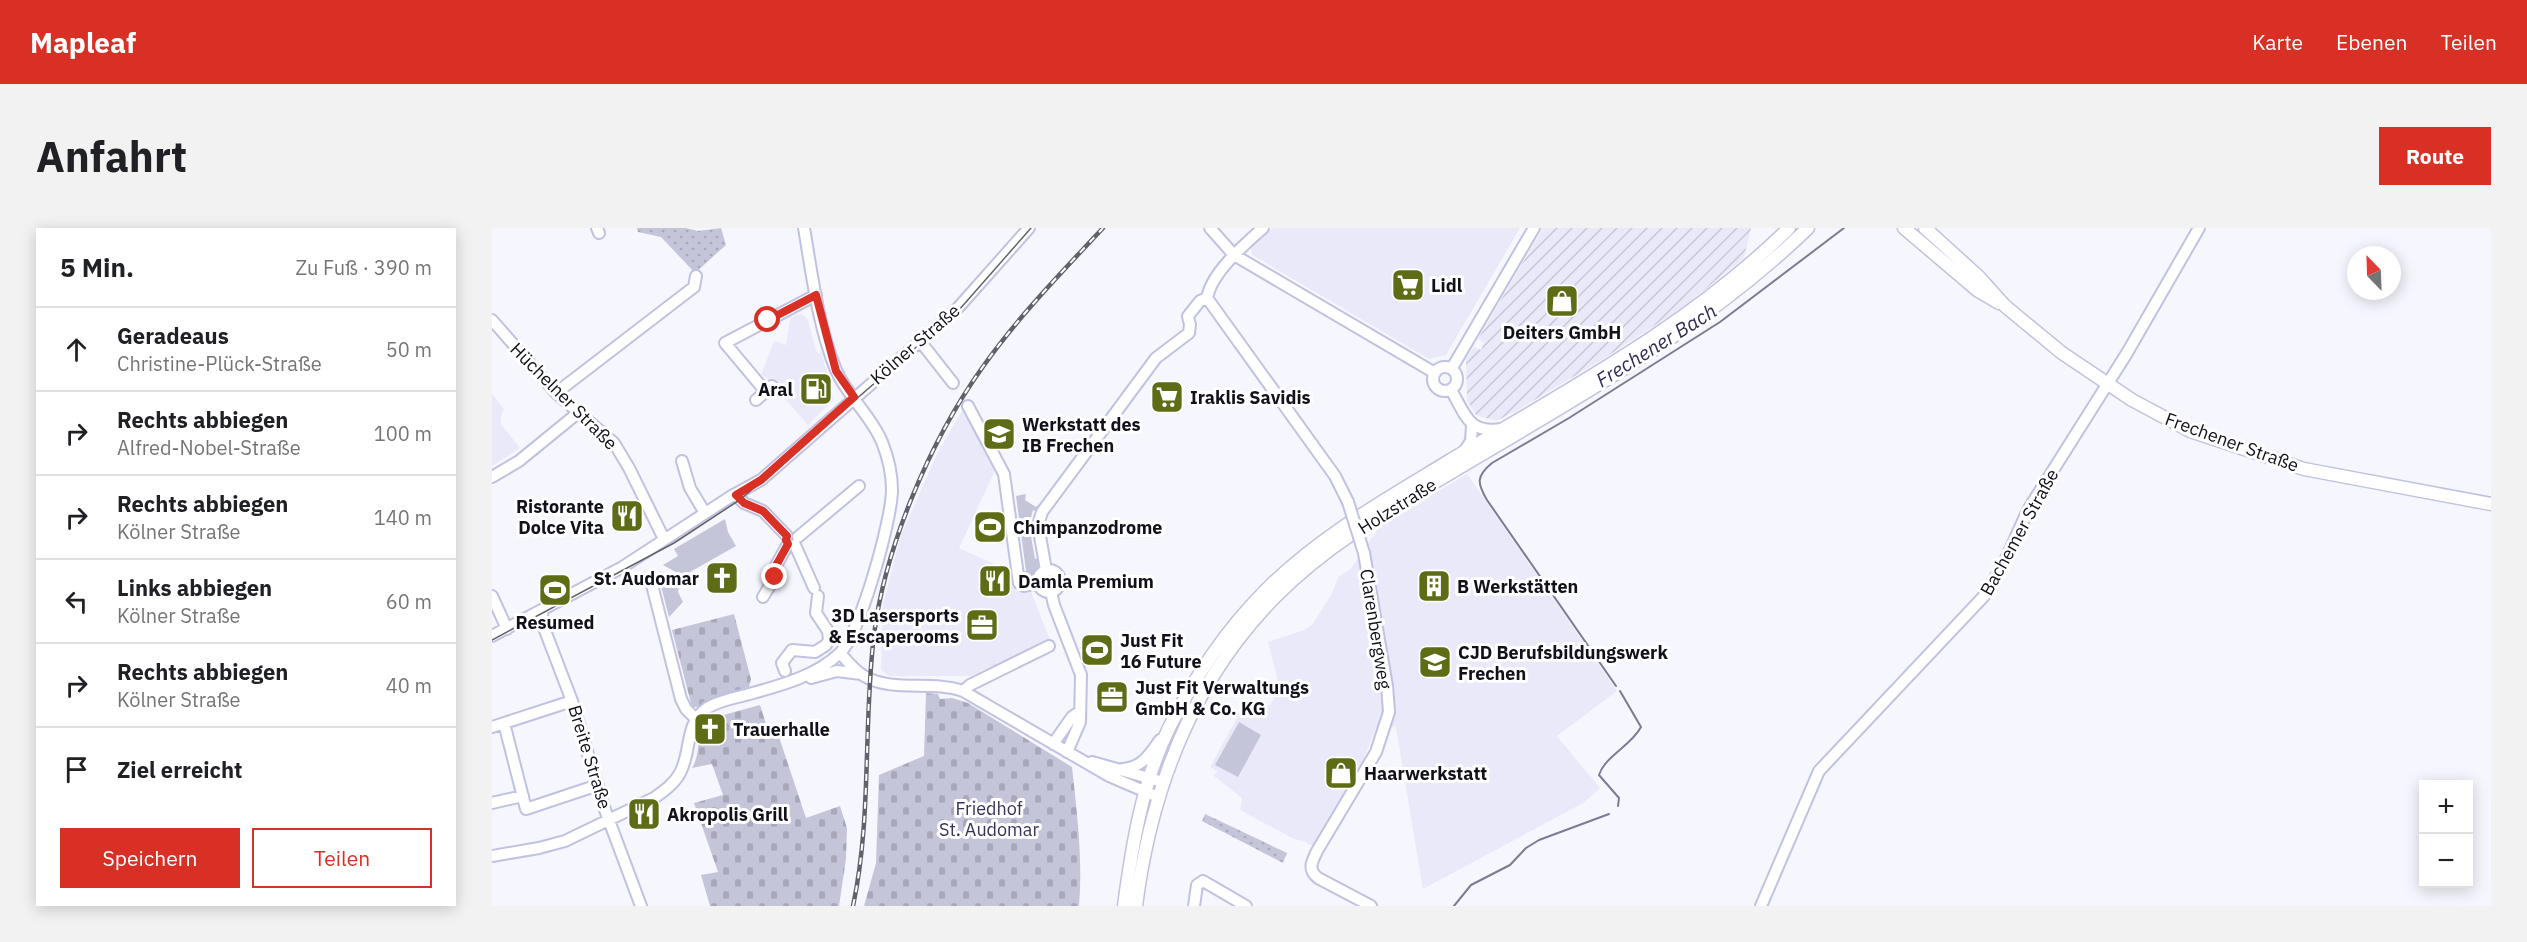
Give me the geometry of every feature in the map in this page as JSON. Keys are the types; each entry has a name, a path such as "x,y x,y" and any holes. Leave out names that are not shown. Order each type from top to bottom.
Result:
{"main road":[{"name":"Holzstraße","path":"1124,906 1131,855 1146,792 1168,730 1198,677 1229,633 1266,590 1331,534 1652,338 1722,287 1789,228"},
{"name":"Holzstraße","path":"1136,906 1143,858 1158,796 1179,739 1199,695 1238,640 1274,598 1306,568 1393,507 1588,391 1694,323 1768,267 1808,228"},
{"name":"Frechener Straße","path":"1904,228 1977,290 2005,306"},
{"name":"Frechener Straße","path":"1925,228 1979,277 2005,306 2062,353 2153,413 2190,431 2304,469 2491,504"}],"street":[{"path":"492,856 552,845 610,821 654,798 674,782 683,764 690,733 696,719 712,705 785,683 814,671 840,653 855,632 864,607 890,507 892,478 881,440 836,371 816,295 804,228"},
{"name":"Kölner Straße","path":"492,636 621,568 730,497 761,480 957,309 1029,228"},
{"path":"1210,228 1234,255 1435,373"},
{"path":"1046,570 1038,525 1042,512 1156,358 1189,333 1188,316 1200,301 1210,303 1211,287 1234,255 1263,228"},
{"path":"1452,368 1534,228"},
{"name":"Bachemer Straße","path":"1761,906 1819,771 1985,596 2005,561 2028,510 2108,385 2199,228"},
{"path":"556,393 694,287 696,276"},
{"path":"756,400 769,389 725,343 816,295"},
{"name":"Clarenbergweg","path":"1210,303 1335,476 1348,502 1364,553 1387,686 1389,712 1376,753 1317,851 1311,867 1318,878 1371,906"},
{"name":"Hüchelner Straße","path":"492,320 556,393 614,443 664,539"},
{"path":"920,341 953,383"},
{"path":"1440,368 1452,368 1458,378 1456,386 1445,392 1437,388 1433,381 1435,373 1440,368"},
{"path":"1451,390 1472,425 1471,441 1464,452"},
{"path":"968,406 1004,474 1019,583 1024,586 1038,583"},
{"path":"492,477 519,461 579,412"},
{"path":"1472,425 1487,431 1502,429"},
{"path":"682,461 690,488 705,513"},
{"path":"763,597 775,577 773,571 792,541 859,486"},
{"path":"736,495 744,503 763,511 792,541 816,592 816,613 828,631 829,640 823,648 815,652 792,650 782,663 785,671"},
{"path":"1046,570 1054,571 1059,578 1059,585 1051,592 1044,591 1038,583 1040,573 1046,570"},
{"path":"651,581 681,699 686,709 696,719"},
{"path":"1051,592 1080,675 1080,722 1067,752"},
{"path":"492,596 507,629"},
{"name":"Breite Straße","path":"543,610 541,620 572,700 610,821 641,906"},
{"path":"963,691 969,685 1049,646"},
{"path":"840,653 861,674"},
{"path":"785,683 806,680 830,671 861,674 888,684 949,687 963,691 1109,776 1158,796"},
{"path":"492,727 572,700"},
{"path":"1053,744 1072,717 1079,712"},
{"path":"504,723 526,809 598,785"},
{"name":"Holzstraße","path":"1120,769 1137,766 1144,762 1168,730"},
{"path":"1083,760 1163,782"},
{"path":"492,803 523,796"},
{"path":"1194,906 1196,889 1200,882 1206,882 1246,906"}],"shaded area":[{"path":"1273,228 1520,228 1446,355 1429,359 1252,255 1251,248"},
{"path":"1543,228 1751,228 1744,258 1683,307 1603,359 1516,411 1496,421 1476,415 1467,400 1466,359 1474,347 1481,350 1484,343 1478,339"},
{"path":"802,314 808,320 816,351 819,354 821,351 833,395 833,400 808,425 766,377 761,375 774,341 786,345 790,319"},
{"path":"492,394 504,409 501,424 520,448 492,466"},
{"path":"964,407 997,466 959,548 1012,572 1030,589 1050,640 992,669 990,667 970,676 889,676 881,670 883,604 901,535 937,454"},
{"name":"CJD Berufsbildungswerk Frechen","path":"1467,474 1617,691 1557,736 1600,788 1585,802 1423,889 1396,727 1376,728 1362,763 1312,846 1240,810 1242,798 1214,776 1217,771 1210,767 1238,716 1270,705 1280,689 1268,642 1312,625 1332,593 1338,577 1350,570 1380,526"}],"green space":[{"path":"637,228 686,228 698,231 721,228 726,245 695,273 661,237 638,232"},
{"path":"1026,494 1025,500 1036,507 1039,504 1041,506 1037,512 1033,510 1029,525 1035,559 1040,558 1040,562 1033,576 1022,579 1020,572 1026,571 1016,496"},
{"path":"725,519 728,532 736,546 683,576 663,565 678,556 674,549"},
{"path":"660,571 680,580 678,592 683,602 669,617 661,586 657,584"},
{"path":"734,614 751,679 749,687 717,696 697,707 692,707 672,630"},
{"name":"Friedhof St. Audomar","path":"926,693 938,694 940,699 952,698 968,703 1072,767 1080,853 1079,906 864,906 876,863 879,775 924,756"},
{"path":"760,705 768,730 776,728 806,818 840,806 847,828 846,859 839,906 710,906 701,875 718,872 694,803 723,795 712,764 692,768 697,756 700,732 705,720"},
{"path":"1239,722 1261,735 1238,777 1215,765"},
{"path":"1205,814 1287,853 1283,863 1202,821"}],"waterway":[{"name":"Frechener Bach","path":"1616,686 1487,500 1481,489 1481,476 1492,463 1569,418 1720,322 1844,228"},
{"path":"1618,806 1619,798 1599,775 1607,762 1637,734 1641,727 1620,691"},
{"path":"1454,906 1471,885 1510,865 1526,848 1539,840 1609,814"}],"tram line":[{"path":"492,640 674,543 741,499 959,310 1031,228"}],"railway":[{"path":"853,906 863,839 874,635 888,566 899,531 928,461 945,428 982,368 1055,279 1103,228"}],"place":[{"name":"Lidl","path":"1408,285"},
{"name":"Deiters GmbH","path":"1562,301"},
{"name":"Aral","path":"816,389"},
{"name":"Iraklis Savidis","path":"1167,397"},
{"name":"Werkstatt des IB Frechen","path":"999,434"},
{"name":"Ristorante Dolce Vita","path":"627,516"},
{"name":"Chimpanzodrome","path":"990,527"},
{"name":"St. Audomar","path":"722,578"},
{"name":"Damla Premium","path":"995,581"},
{"name":"B Werkstätten","path":"1434,586"},
{"name":"Resumed","path":"555,590"},
{"name":"3D Lasersports & Escaperooms","path":"982,625"},
{"name":"Just Fit 16 Future","path":"1097,650"},
{"name":"CJD Berufsbildungswerk Frechen","path":"1435,662"},
{"name":"Just Fit Verwaltungs GmbH & Co. KG","path":"1112,697"},
{"name":"Trauerhalle","path":"710,729"},
{"name":"Haarwerkstatt","path":"1341,773"},
{"name":"Akropolis Grill","path":"644,814"}],"route":[{"path":"768,320 816,295 836,371 854,397 761,480 736,495 744,503 763,511 787,536 788,544 773,571 775,577"}]}
